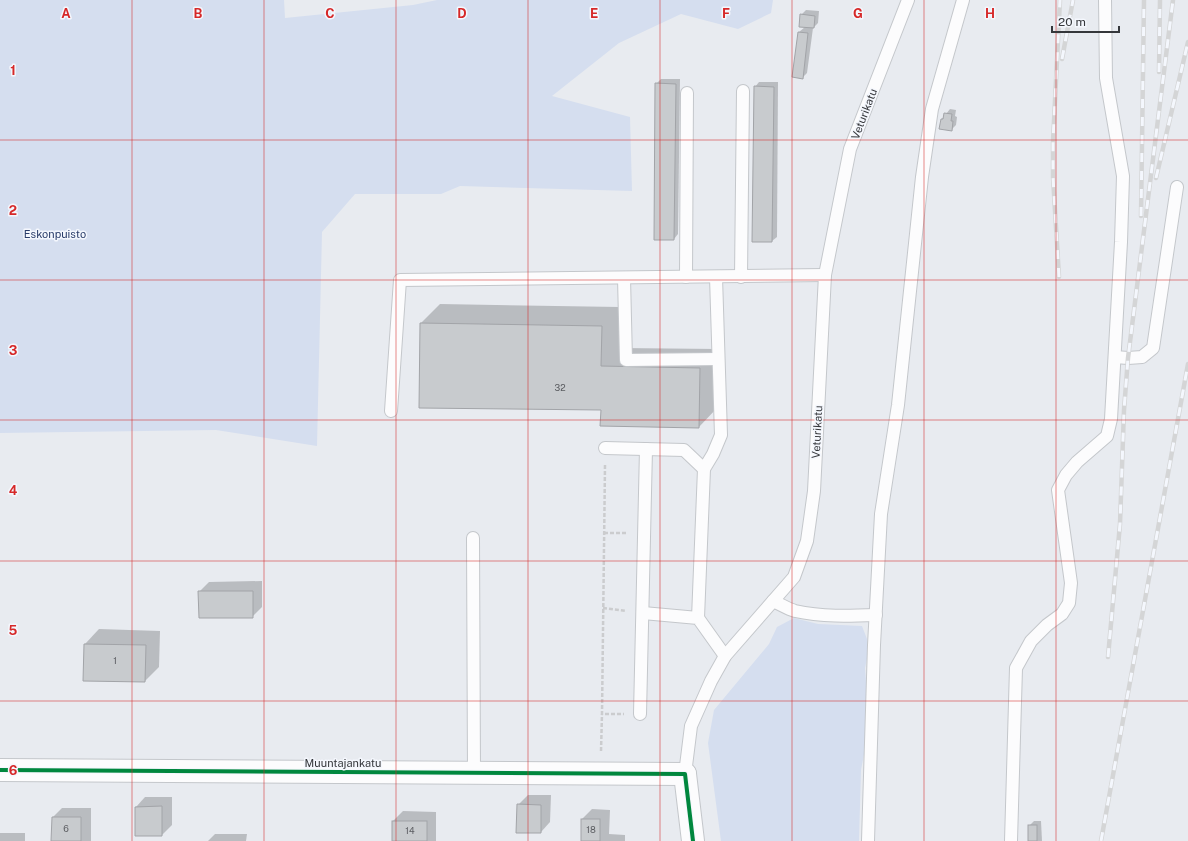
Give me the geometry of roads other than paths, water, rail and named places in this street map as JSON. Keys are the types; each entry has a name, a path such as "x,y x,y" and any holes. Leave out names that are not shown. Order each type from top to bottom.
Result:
{"street":[{"name":"Muuntajankatu","path":"0,770 685,774"},
{"name":"Veturikatu","path":"685,774 693,841"}],"lane":[{"name":"Veturikatu","path":"685,774 691,726 711,681 725,656 794,577 807,541 814,491 825,275 850,149 908,0"},
{"path":"868,841 881,514 898,405 922,177 932,109 962,0"},
{"path":"1011,841 1016,668 1031,641 1047,625 1062,614 1069,603 1071,583 1058,490 1066,476 1077,462 1107,436 1111,419 1121,242 1123,176 1106,78 1105,0"},
{"path":"741,277 743,91"},
{"path":"686,277 687,93"},
{"path":"1115,357 1142,357 1153,348 1177,187"},
{"path":"391,411 400,280 825,275"},
{"path":"716,277 721,435 713,454 704,469 698,618 725,656"},
{"path":"624,278 626,360 718,359"},
{"path":"605,448 684,450 704,469"},
{"path":"640,714 646,449"},
{"path":"473,538 474,773"},
{"path":"773,601 794,611 818,615 876,615"},
{"path":"643,613 698,618"}],"railway":[{"path":"1059,277 1053,177 1053,141 1060,0"},
{"path":"1062,59 1073,0"},
{"path":"1141,216 1144,0"},
{"path":"1159,72 1160,0"},
{"path":"1108,657 1120,524 1124,410 1128,358 1173,0"},
{"path":"1156,178 1188,42"},
{"path":"1101,841 1188,364"}],"park label":[{"name":"Eskonpuisto","path":"55,234"}]}
